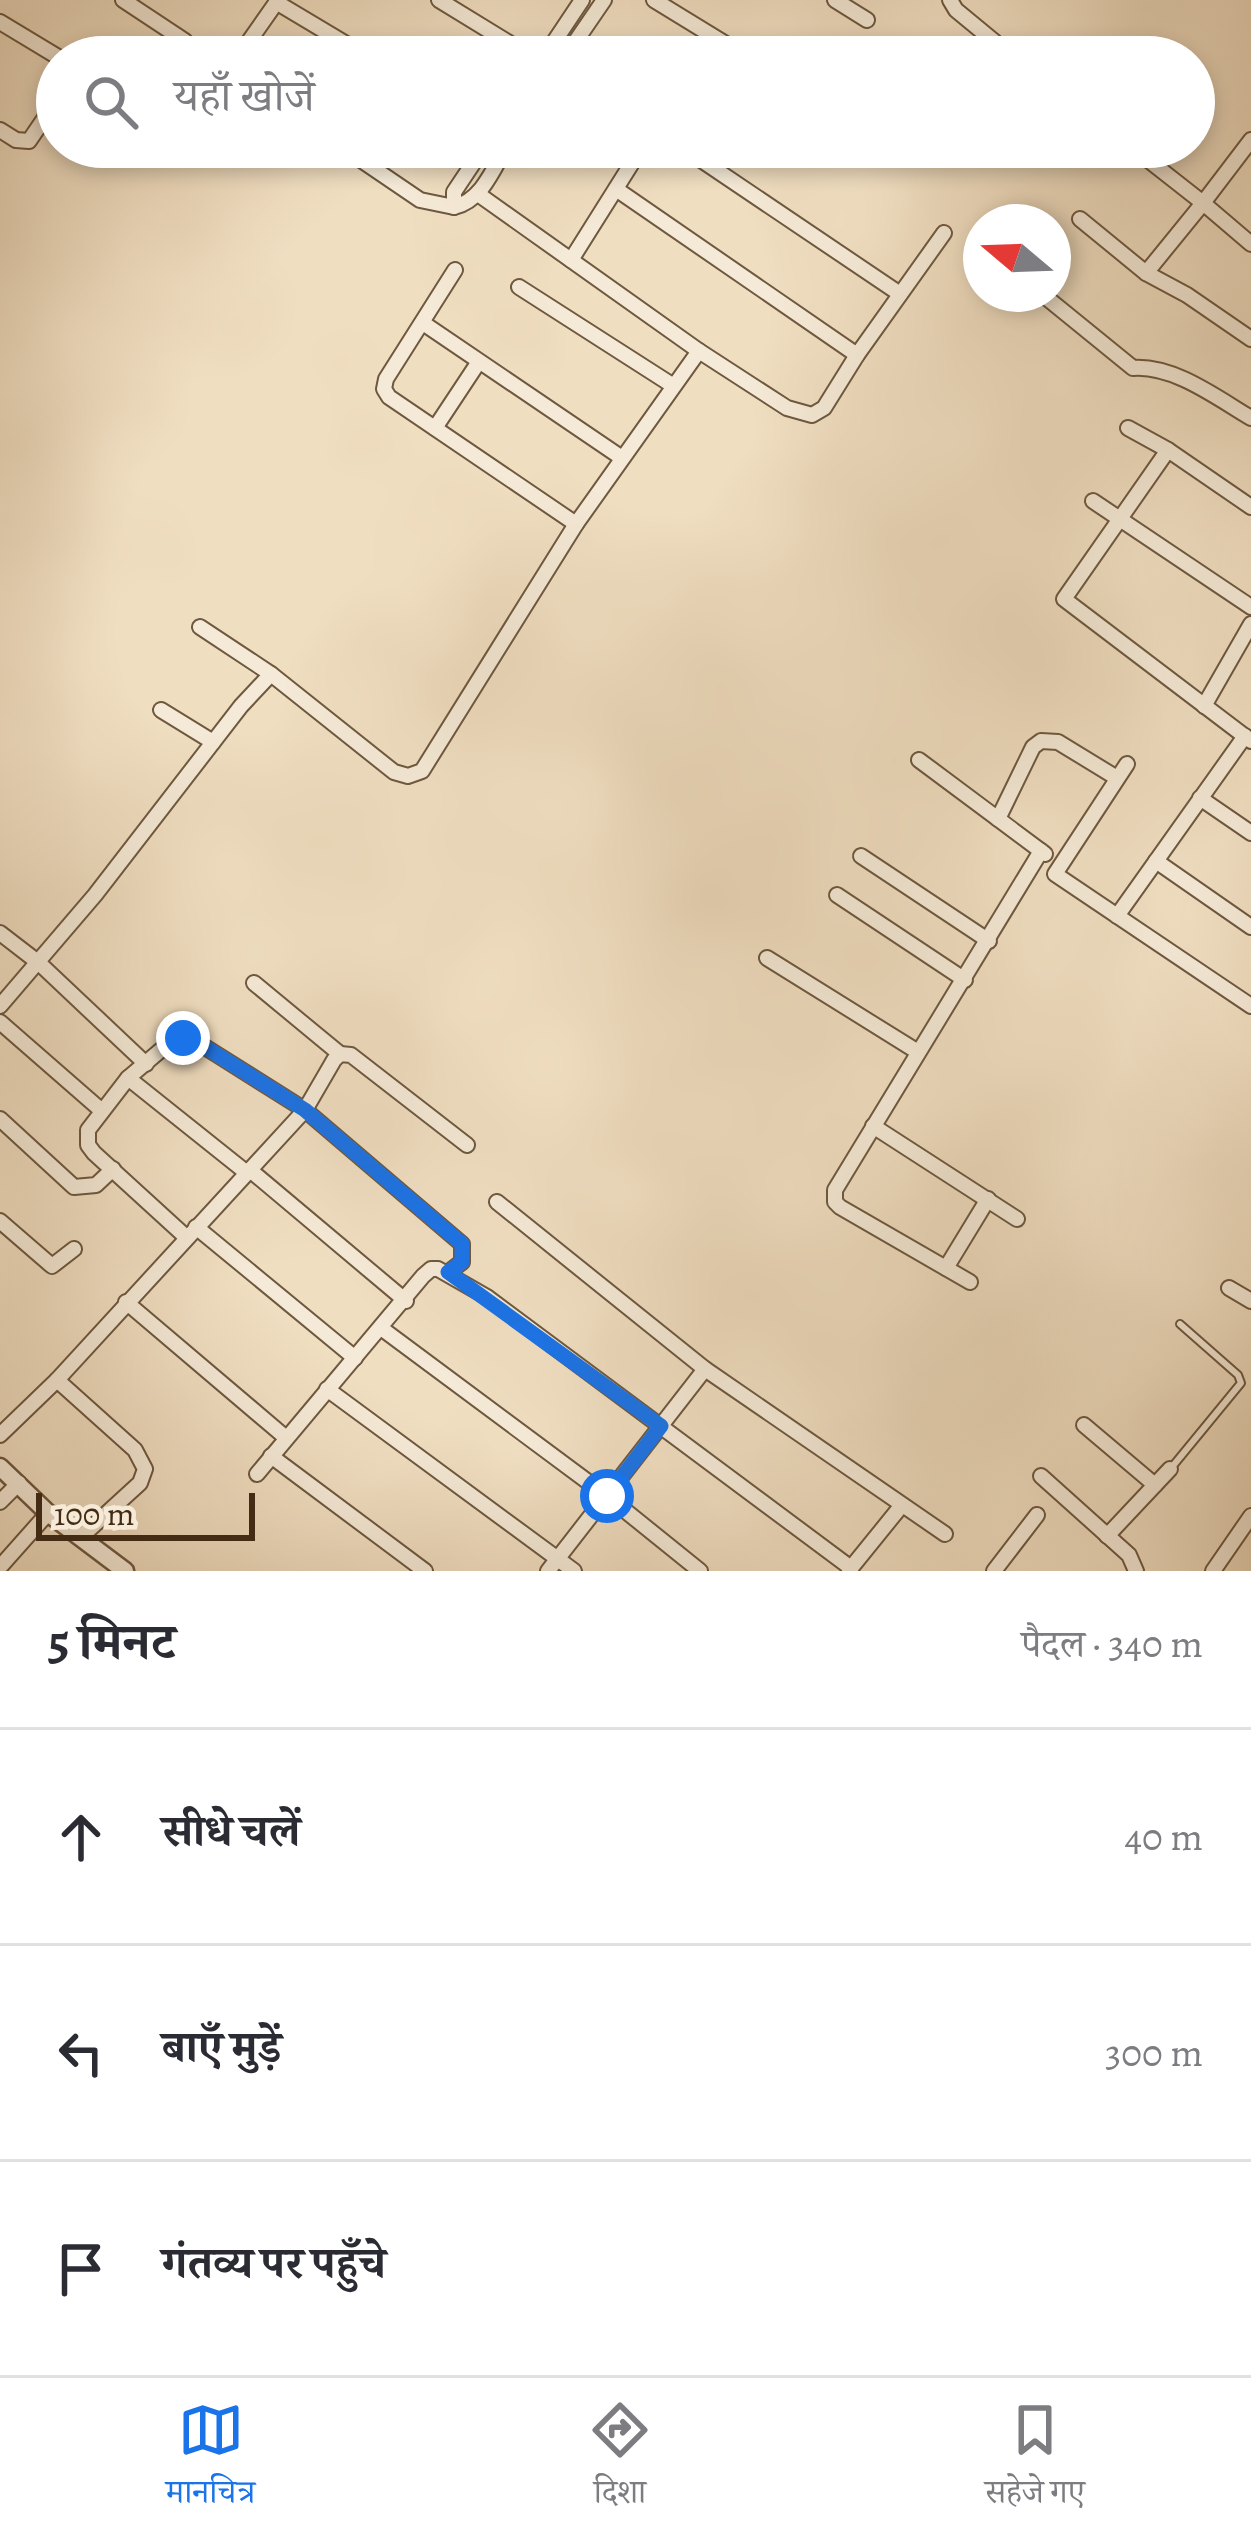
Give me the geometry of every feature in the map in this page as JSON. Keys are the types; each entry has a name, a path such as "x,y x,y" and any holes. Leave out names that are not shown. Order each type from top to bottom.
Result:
{"street":[{"path":"123,0 179,36"},
{"path":"440,0 498,36"},
{"path":"558,36 582,0"},
{"path":"579,36 604,0"},
{"path":"654,0 713,36"},
{"path":"835,0 867,20"},
{"path":"950,0 988,36"},
{"path":"253,36 277,1 334,36"},
{"path":"0,22 36,44"},
{"path":"0,130 16,140 29,141 36,131"},
{"path":"1146,273 1251,140"},
{"path":"373,168 420,200 456,205 478,194 493,168"},
{"path":"456,205 454,192 470,168"},
{"path":"571,260 629,168"},
{"path":"713,168 900,294"},
{"path":"1160,168 1251,244"},
{"path":"616,189 857,355"},
{"path":"478,194 699,351 788,408 812,415 824,408 944,233"},
{"path":"1081,219 1146,273 1251,339"},
{"path":"455,270 384,389 576,524"},
{"path":"519,287 672,385"},
{"path":"1064,312 1133,368 1153,367 1169,373 1251,418"},
{"path":"423,323 622,458"},
{"path":"200,627 271,674 394,772 408,776 422,771 576,524 699,351"},
{"path":"435,428 478,362"},
{"path":"1128,428 1251,507"},
{"path":"1117,916 1248,738 1064,599 1168,450"},
{"path":"1093,501 1251,607"},
{"path":"1204,706 1251,624"},
{"path":"0,1006 271,674"},
{"path":"161,710 213,742"},
{"path":"998,819 1034,747 1042,741 1058,742 1122,771 1055,874 1251,1006"},
{"path":"919,760 1061,864"},
{"path":"1200,798 1251,833"},
{"path":"970,1282 835,1202 835,1190 1041,851"},
{"path":"861,856 989,941"},
{"path":"1156,861 1251,927"},
{"path":"837,895 965,980"},
{"path":"0,933 39,963 146,1064"},
{"path":"767,958 918,1052"},
{"path":"254,983 340,1054 358,1060 467,1145"},
{"path":"0,1022 102,1111"},
{"path":"355,1358 94,1154 86,1138 128,1078 172,1040 197,1042 305,1110 462,1244 462,1262 448,1272"},
{"path":"0,1435 57,1380 305,1110 340,1054"},
{"path":"128,1078 406,1300"},
{"path":"0,1119 74,1187 96,1185 113,1169"},
{"path":"873,1126 1017,1219"},
{"path":"946,1268 988,1199"},
{"path":"497,1202 705,1369 945,1534"},
{"path":"0,1221 52,1266 74,1249"},
{"path":"257,1474 430,1269 448,1272 850,1569 902,1505"},
{"path":"1229,1288 1251,1301"},
{"path":"127,1302 285,1437"},
{"path":"381,1328 700,1571"},
{"path":"553,1565 705,1369"},
{"path":"57,1380 136,1450 145,1469 140,1483 82,1536"},
{"path":"327,1390 553,1565 574,1571"},
{"path":"1084,1425 1155,1485"},
{"path":"271,1456 425,1571"},
{"path":"0,1467 48,1513 125,1571"},
{"path":"1107,1536 1170,1469"},
{"path":"1041,1476 1129,1555 1136,1571"},
{"path":"0,1502 19,1483"},
{"path":"0,1567 48,1513"},
{"path":"994,1571 1037,1515"},
{"path":"1214,1571 1245,1536 1251,1516"}],"lane":[{"path":"1170,1469 1240,1383 1238,1375 1180,1324"}],"route":[{"path":"183,1038 197,1042 305,1110 462,1244 462,1262 448,1272 661,1426 607,1496"}]}
